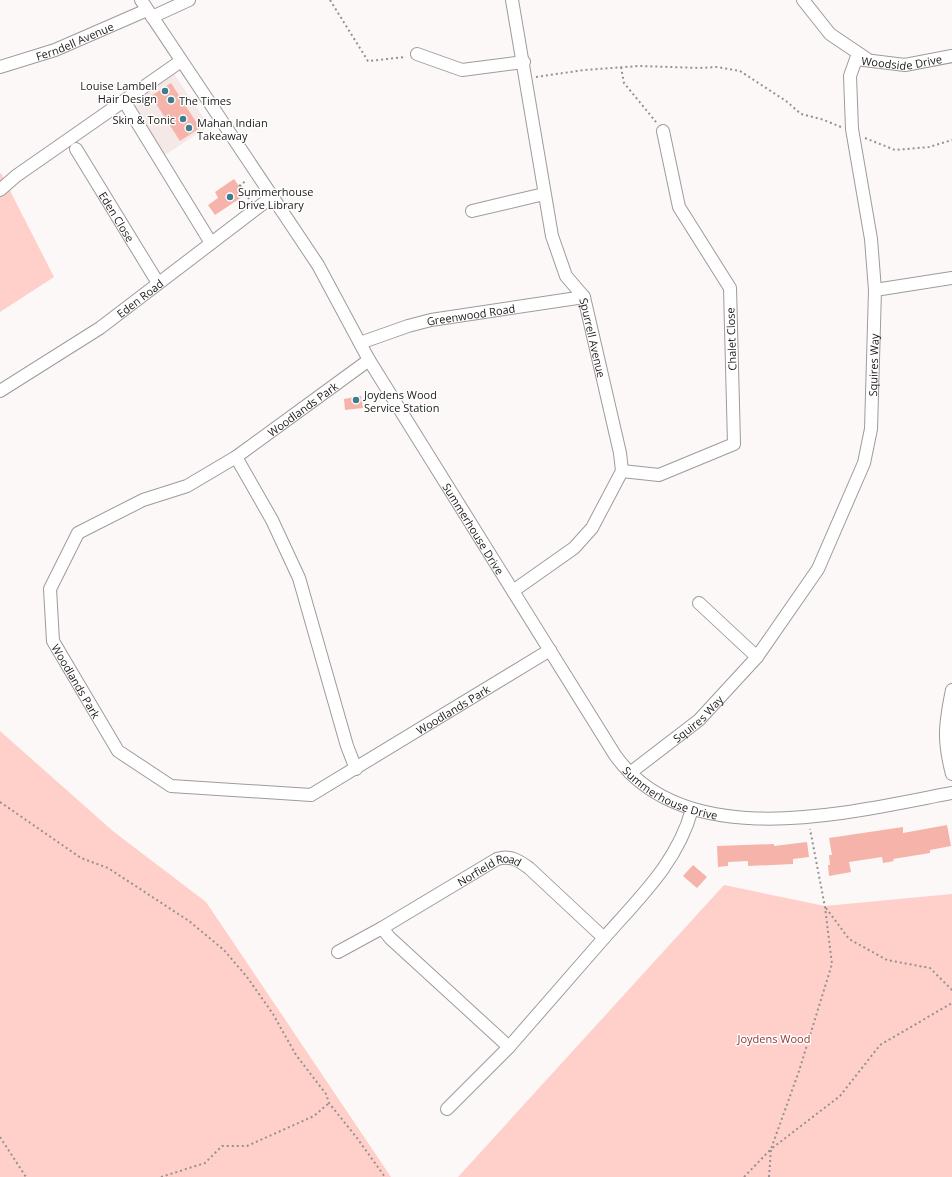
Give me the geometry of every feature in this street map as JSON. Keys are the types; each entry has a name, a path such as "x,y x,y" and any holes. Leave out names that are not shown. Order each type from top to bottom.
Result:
{"street":[{"name":"Ferndell Avenue","path":"1,64 55,50 147,9 189,0"},
{"name":"Spurrell Avenue","path":"512,0 524,62 544,194 552,236 566,276 584,297 620,453 622,471"},
{"name":"Woodside Drive","path":"803,0 830,34 868,60 905,65 952,56"},
{"name":"Summerhouse Drive","path":"147,9 181,62 217,111 318,265 369,360 616,755 630,773 649,790 692,809 760,819 808,818 952,793"},
{"path":"416,54 462,70 524,62"},
{"name":"Squires Way","path":"630,773 699,720 758,656 818,569 864,463 871,429 875,290 871,239 852,132 850,76 856,59 868,60"},
{"path":"0,190 16,176 181,62"},
{"path":"124,101 211,243"},
{"name":"Chalet Close","path":"622,471 659,476 734,444 730,288 679,207 663,131"},
{"name":"Eden Close","path":"76,149 158,283"},
{"path":"472,211 544,194"},
{"name":"Eden Road","path":"0,391 100,328 273,196"},
{"path":"875,290 952,278"},
{"name":"Greenwood Road","path":"360,343 408,326 431,320 584,297"},
{"name":"Woodlands Park","path":"369,360 236,457 187,486 143,500 78,533 50,589 53,641 118,751 171,786 311,795 550,650"},
{"path":"236,457 272,520 299,578 347,746 356,769"},
{"path":"513,591 574,548 592,528 622,471"},
{"path":"699,603 758,656"},
{"path":"952,690 945,726 947,756 952,774"},
{"path":"447,1109 509,1047 666,865 683,838 692,809"},
{"name":"Norfield Road","path":"338,952 382,928 497,859 509,857 521,861 604,938"},
{"path":"382,928 390,938 509,1047"}],"path":[{"path":"330,0 368,61 405,58 416,54"},
{"path":"526,77 546,76 584,70 620,68 717,67 740,71 786,101 801,114 821,119 895,150 929,147 952,140"},
{"path":"620,68 624,83 663,131"},
{"path":"240,185 250,199"},
{"path":"0,802 81,858 108,868 190,921 224,950 248,977 269,1008 296,1055 326,1094 329,1103 357,1138 385,1177"},
{"path":"769,1177 771,1149 799,1071 832,964 825,906 808,818"},
{"path":"825,906 849,939 887,960 930,968 952,990"},
{"path":"744,1177 771,1149 840,1096 880,1046 952,1003"},
{"path":"161,1177 205,1163 222,1146 247,1146 314,1116 329,1103"},
{"path":"0,1137 26,1177"}],"shaded area":[{"path":"174,74 209,126 156,161 124,108"}],"green space":[{"path":"1,173 54,277 0,312 0,174"},
{"path":"0,731 114,832 206,902 391,1177 0,1177"},
{"name":"Joydens Wood","path":"724,885 825,906 952,894 952,1177 458,1177"}],"building":[{"path":"171,83 200,128 180,141 151,96"},
{"name":"Summerhouse Drive Library","path":"234,179 245,195 215,215 208,205 218,198 215,192"},
{"path":"361,396 363,408 345,410 344,399"},
{"path":"947,825 951,846 930,850 930,853 893,859 894,861 883,863 882,857 849,862 851,872 829,876 829,855 832,855 829,838 903,827 903,833"},
{"path":"807,842 809,857 793,859 793,864 748,866 748,861 728,862 728,866 718,867 717,846 774,844 774,846"},
{"path":"693,865 707,877 697,888 683,876"}],"place":[{"name":"Louise Lambell Hair Design","path":"165,91"},
{"name":"The Times","path":"171,100"},
{"name":"Skin & Tonic","path":"183,119"},
{"name":"Mahan Indian Takeaway","path":"189,128"},
{"name":"Summerhouse Drive Library","path":"230,197"},
{"name":"Joydens Wood Service Station","path":"356,400"}]}
